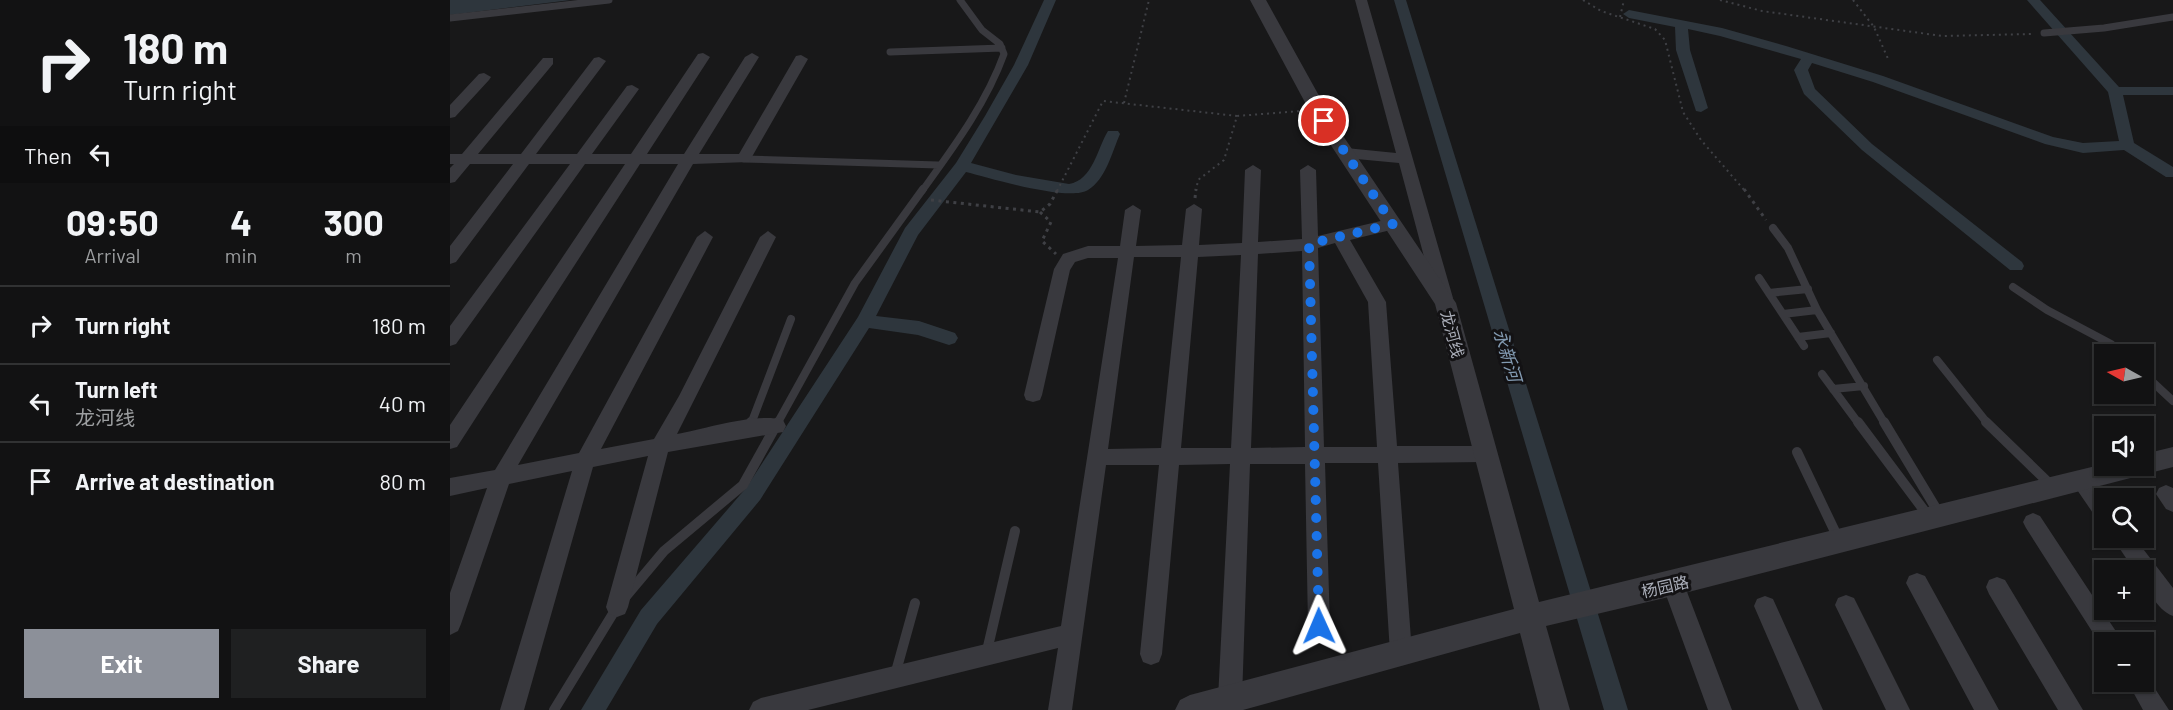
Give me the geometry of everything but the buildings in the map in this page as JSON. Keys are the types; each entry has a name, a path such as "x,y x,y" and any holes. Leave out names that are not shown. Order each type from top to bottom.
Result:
{"street":[{"name":"龙河线","path":"1258,0 1316,108 1445,303 1485,454 1542,615 1555,710"},
{"path":"1361,0 1445,303"},
{"path":"450,441 703,57"},
{"path":"450,624 501,477 688,159 752,57"},
{"path":"458,159 744,159 801,59"},
{"path":"450,178 458,159 548,61"},
{"path":"450,258 599,61"},
{"path":"450,114 484,77"},
{"path":"450,339 632,89"},
{"path":"1346,153 1406,159"},
{"path":"1230,699 1253,170"},
{"path":"1308,170 1319,626"},
{"path":"1151,654 1194,209"},
{"path":"1060,710 1132,210"},
{"path":"1033,395 1062,269 1069,258 1088,252 1250,249 1309,244 1393,224"},
{"path":"512,710 585,460 705,237"},
{"path":"617,608 660,446 687,401 768,237"},
{"path":"1341,238 1377,302 1401,654"},
{"path":"450,487 749,428 776,426"},
{"path":"1097,457 1485,454"},
{"name":"杨园路","path":"2154,462 2173,457"},
{"name":"杨园路","path":"1190,710 1542,615 2100,476"},
{"path":"2081,481 2094,499"},
{"path":"2033,522 2105,632"},
{"path":"2130,548 2173,606"},
{"path":"1917,583 1987,710"},
{"path":"1673,584 1720,710"},
{"path":"1997,587 2071,710"},
{"path":"1846,605 1898,710"},
{"path":"1765,606 1810,710"},
{"path":"761,710 1071,634"},
{"path":"2145,692 2157,710"}],"lane":[{"path":"450,18 609,0"},
{"path":"554,710 617,608 664,551 743,484 855,283 964,131 984,97 1004,54 1000,44 982,30 960,0"},
{"path":"2044,33 2171,20"},
{"path":"890,52 1002,48"},
{"path":"744,159 938,165"},
{"path":"1773,228 1788,248 1816,310 1864,386 1936,518"},
{"path":"1759,279 1804,346"},
{"path":"2013,287 2047,310 2111,344"},
{"path":"1769,293 1808,289"},
{"path":"1783,314 1816,310"},
{"path":"749,428 791,320"},
{"path":"1798,337 1831,333"},
{"path":"1937,360 1994,432 2024,457 2054,488"},
{"path":"1822,374 1936,518"},
{"path":"2154,383 2173,401"},
{"path":"1833,389 1864,386"},
{"path":"1797,452 1840,542"},
{"path":"986,655 1015,531"},
{"path":"895,677 915,603"}],"path":[{"path":"1124,103 1149,0"},
{"path":"1583,0 1601,11 1655,28 1665,40 1683,112 1701,140 1736,178 1773,228"},
{"path":"1620,17 1624,0"},
{"path":"1720,0 1762,11 1961,37 2044,33"},
{"path":"1853,0 1874,27 1889,61"},
{"path":"1040,212 1050,204 1103,101 1237,116 1316,108"},
{"path":"1194,209 1198,180 1224,160 1237,116"},
{"path":"928,199 1040,212 1051,222 1042,241 1052,253 1069,258"}],"shaded area":[{"path":"450,0 571,0 450,15"}],"waterway":[{"path":"962,166 1021,65 1050,0"},
{"name":"永新河","path":"1400,0 1616,710"},
{"path":"2033,0 2115,91"},
{"path":"1629,14 1681,24"},
{"path":"1681,24 1722,32 1878,79 2050,141 2083,148 2127,145"},
{"path":"1681,24 1683,50 1701,108"},
{"path":"1808,59 1801,70 1809,91 1867,147 2016,266"},
{"path":"2115,91 2173,91"},
{"path":"2115,91 2127,145"},
{"path":"962,166 1016,180 1069,189 1082,187 1094,176 1113,134"},
{"path":"2127,145 2171,173"},
{"path":"865,321 911,232 962,166"},
{"path":"593,710 649,617 703,550 753,494 823,382 865,321"},
{"path":"865,321 919,328 949,338"}],"route":[{"path":"1319,626 1309,244 1393,224 1324,121"}]}
